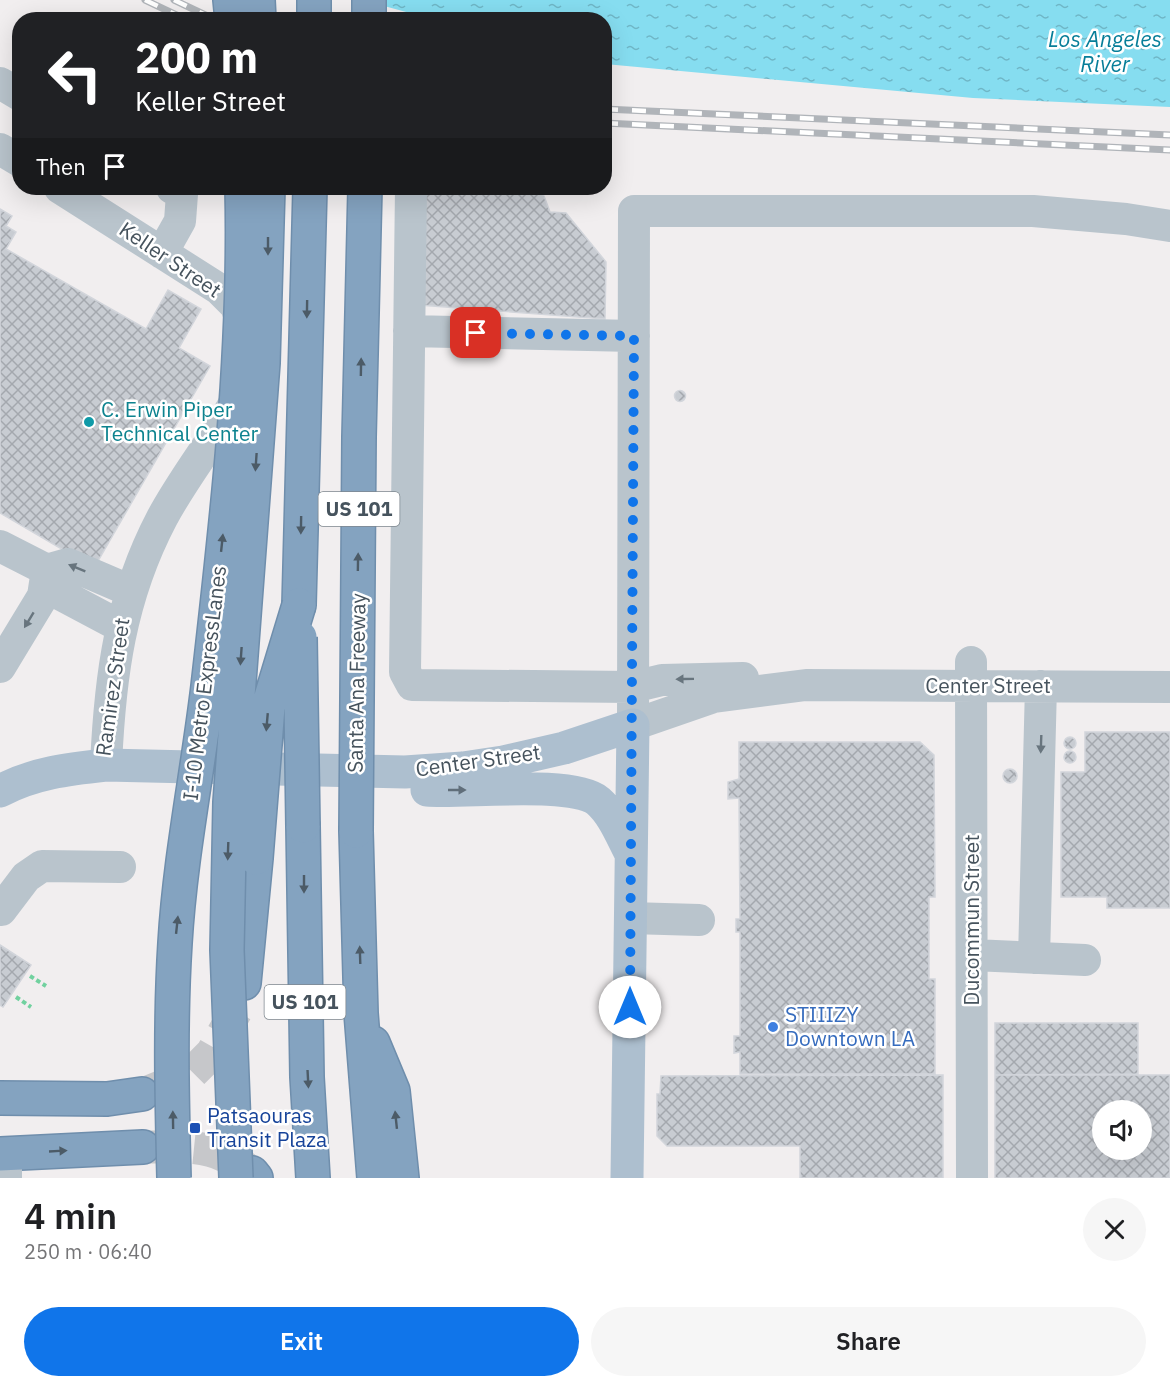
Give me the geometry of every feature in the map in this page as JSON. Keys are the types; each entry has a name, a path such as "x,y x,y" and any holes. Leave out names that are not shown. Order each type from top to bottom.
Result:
{"highway":[{"name":"I-10 Metro ExpressLanes","path":"174,1178 171,1052 175,942 188,821 208,687 231,451 242,293 242,195"},
{"name":"I-10 Metro ExpressLanes","path":"248,1176 227,875 230,802 263,363 268,195"},
{"name":"US 101","path":"310,195 299,605 307,1077 313,1178"},
{"name":"Santa Ana Freeway","path":"365,195 359,437 356,831 362,1013 374,1178"},
{"path":"244,983 268,707 299,605"},
{"path":"362,1013 393,1091 402,1178"},
{"path":"0,1098 107,1099 142,1094"},
{"path":"4,1162 143,1148"}],"main road":[{"name":"Center Street","path":"106,765 405,772 503,762 564,748 633,725"},
{"path":"627,1178 633,725"},
{"name":"Ramirez Street","path":"1,789 61,770 106,765"},
{"path":"405,772 428,790 550,790 594,799 612,818 630,852"}],"street":[{"name":"Keller Street","path":"71,195 219,289 236,306 245,329 248,355"},
{"path":"162,253 180,221 182,195"},
{"path":"411,195 409,331 634,336"},
{"path":"633,725 634,211 1033,210 1126,219 1170,226"},
{"name":"Center Street","path":"409,331 405,672 412,685 633,687 663,680 775,677 806,685"},
{"name":"Ramirez Street","path":"106,765 114,659 120,626 131,591 162,519 242,390 248,355"},
{"path":"0,546 47,570 56,592 120,626"},
{"path":"47,570 68,564 131,591"},
{"path":"0,667 43,596 47,570"},
{"name":"Center Street","path":"633,725 714,697 806,685 970,674 1041,686 1170,687"},
{"name":"Ducommun Street","path":"970,674 973,956 972,1178"},
{"path":"1034,958 1041,686"},
{"path":"1,910 26,878 42,866 120,867"},
{"path":"630,918 699,920"},
{"path":"973,956 1085,960"}],"path":[{"path":"30,976 45,986"},
{"path":"16,998 31,1007"}],"water":[{"name":"Los Angeles River","path":"362,0 1170,0 1170,107 973,98 612,65 612,12 406,12"}],"building":[{"path":"422,195 542,195 550,212 566,213 606,262 605,319 419,305"},
{"name":"C. Erwin Piper Technical Center","path":"0,209 12,216 6,226 16,232 6,249 146,329 168,290 201,309 179,348 210,366 94,568 0,513"},
{"path":"680,391 684,392 684,400 680,401 676,400 675,396 676,392"},
{"path":"1085,732 1170,732 1170,908 1107,908 1107,897 1061,897 1061,772 1085,772"},
{"path":"1072,737 1076,743 1072,749 1068,749 1064,741"},
{"path":"739,742 920,742 934,755 935,897 929,897 929,979 935,979 935,1074 740,1074 740,1052 734,1053 734,1036 740,1036 740,932 736,932 736,919 740,919 739,798 728,799 728,782 739,779"},
{"path":"1072,751 1076,757 1072,763 1068,763 1064,755"},
{"path":"1010,769 1015,771 1017,776 1015,781 1010,783 1005,781 1003,776 1005,771"},
{"path":"0,945 31,965 3,1007 0,1005"},
{"path":"995,1023 1138,1023 1138,1074 995,1075"},
{"path":"943,1075 943,1178 800,1178 800,1146 667,1146 657,1136 657,1094 660,1094 661,1076"},
{"path":"995,1075 1170,1075 1170,1178 995,1178"}],"tunnel":[{"path":"148,1092 190,1075 212,1053 236,1011"},
{"path":"145,1147 202,1149 226,1156 252,1173"}],"railway":[{"path":"145,0 170,12"},
{"path":"174,0 199,12"},
{"path":"612,109 1170,135"},
{"path":"612,123 1170,150"}],"place":[{"name":"C. Erwin Piper Technical Center","path":"89,422"},
{"name":"STIIIZY Downtown LA","path":"773,1027"},
{"name":"Patsaouras Transit Plaza","path":"195,1128"}],"route":[{"path":"476,333 634,336 630,1007"}]}
